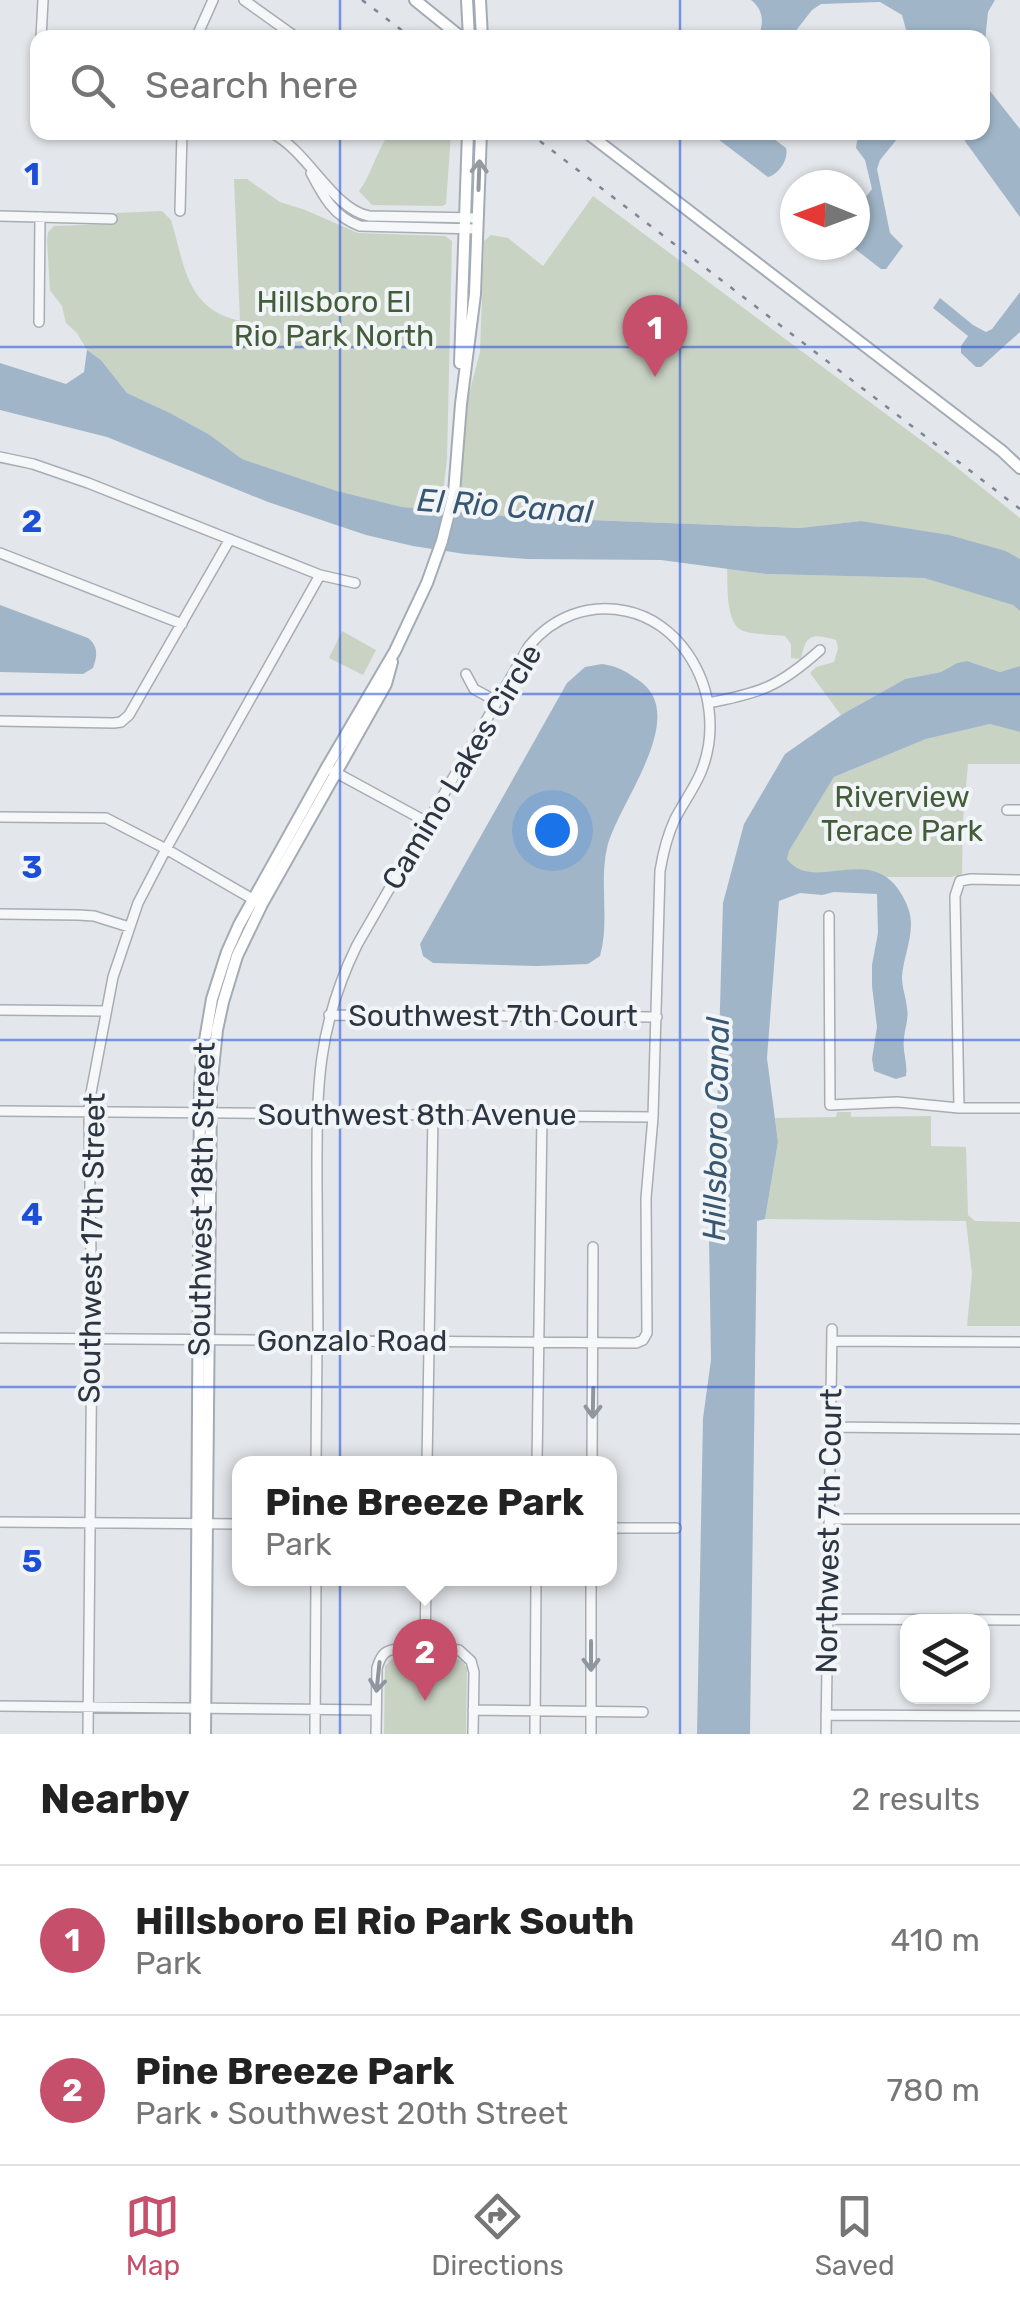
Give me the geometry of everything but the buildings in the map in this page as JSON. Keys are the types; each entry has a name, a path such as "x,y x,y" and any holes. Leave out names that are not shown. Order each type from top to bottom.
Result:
{"main road":[{"path":"414,0 454,30"},
{"path":"465,30 467,0"},
{"path":"480,0 482,30"},
{"name":"Southwest 18th Street","path":"468,140 471,223"},
{"name":"Southwest 18th Street","path":"196,1734 201,1708 205,1113 202,1058 212,999 227,952 396,652 436,562 454,493 480,140"},
{"path":"596,140 1020,465"},
{"name":"Southwest 18th Street","path":"201,1708 206,1734"}],"street":[{"path":"41,30 43,0"},
{"path":"199,30 212,0"},
{"path":"244,0 286,30"},
{"path":"180,211 182,140"},
{"path":"283,140 305,161 349,222 360,226 471,223"},
{"path":"0,216 112,219"},
{"path":"39,322 40,217"},
{"path":"0,457 88,482 320,575 355,582"},
{"path":"0,722 121,722 129,716 230,539"},
{"path":"0,553 182,624"},
{"name":"Southwest 17th Street","path":"88,1734 90,1098 105,1011 129,926 166,849 320,575"},
{"name":"Camino Lakes Circle","path":"316,1456 319,1069 338,987 357,946 524,652 542,632 568,616 608,609 647,618 674,637 696,668 708,702 710,730 705,760 673,822 660,871 643,1340"},
{"path":"708,702 749,695 776,685 820,650"},
{"path":"466,674 474,689 496,701"},
{"path":"332,770 427,822"},
{"path":"1007,810 1020,810"},
{"path":"0,817 106,818 257,902"},
{"path":"959,1108 955,896 960,882 971,879 1020,880"},
{"path":"0,914 78,914 129,926"},
{"path":"828,916 830,1105 897,1102 1020,1108"},
{"path":"0,1010 105,1011"},
{"name":"Southwest 7th Court","path":"329,1015 657,1017"},
{"name":"Southwest 8th Avenue","path":"0,1112 653,1117"},
{"path":"427,1456 433,1115"},
{"path":"537,1456 542,1116"},
{"path":"592,1456 594,1247"},
{"name":"Northwest 7th Court","path":"826,1734 832,1328"},
{"name":"Gonzalo Road","path":"0,1338 636,1344 643,1340"},
{"path":"832,1341 1020,1342"},
{"path":"831,1428 1020,1429"},
{"path":"829,1519 1020,1519"},
{"path":"0,1522 232,1524"},
{"path":"617,1528 676,1528"},
{"path":"315,1734 316,1586"},
{"path":"425,1649 426,1586"},
{"path":"535,1734 536,1586"},
{"path":"590,1734 591,1586"},
{"path":"828,1619 1020,1620"},
{"path":"376,1734 376,1668 386,1652 393,1649 459,1650 467,1654 474,1672 473,1734"},
{"path":"0,1706 376,1710"},
{"path":"473,1710 643,1712"},
{"path":"826,1715 1020,1716"}],"green space":[{"path":"386,140 451,140 446,204 372,205 359,191"},
{"name":"Hillsboro El Rio Park North","path":"234,179 247,179 280,202 358,233 445,236 452,241 447,459 441,511 402,507 337,491 242,459 210,435 127,393 66,323 62,306 50,290 48,232 54,226 115,224 116,213 162,211 171,220 185,269 198,296 208,307 240,321"},
{"path":"593,196 1020,518 1020,559 1006,551 861,521 800,528 458,512 467,402 480,352 484,241 491,235 508,238 543,266"},
{"path":"727,568 766,574 924,578 1014,605 1020,611 1020,666 1000,672 967,661 957,663 941,672 905,679 841,715 810,673 834,662 836,640 811,638 801,659 791,658 791,644 785,636 743,631 730,612"},
{"path":"342,631 376,650 363,675 329,658"},
{"name":"Riverview Terace Park","path":"990,724 1020,732 1020,764 968,764 962,874 782,877 789,851 834,777 926,739"},
{"path":"837,1112 851,1112 851,1117 931,1116 931,1146 966,1147 968,1215 975,1221 1020,1222 1020,1326 967,1326 972,1274 966,1221 765,1219 778,1142 775,1118 836,1117"},
{"path":"392,1659 462,1661 467,1668 466,1734 384,1734 385,1666"}],"water":[{"path":"751,0 995,0 988,12 986,30 906,30 902,15 880,2 821,4 796,30 760,30 762,17"},
{"path":"990,91 1020,129 1020,217 964,140 990,140"},
{"path":"719,140 775,140 786,148 785,161 768,177"},
{"path":"858,140 896,140 877,169 890,233 903,246 886,269 869,260 870,170 856,148"},
{"path":"1020,292 1020,332 981,367 961,353 968,336 933,308 940,298 986,332"},
{"path":"87,350 101,360 127,393 210,435 242,459 337,491 402,507 512,517 800,528 861,521 949,535 1006,551 1020,559 1020,611 1013,605 924,578 766,574 661,560 526,559 413,546 366,535 268,502 107,437 0,410 0,363 66,384 84,372"},
{"path":"0,605 88,638 96,652 93,668 83,674 0,672"},
{"name":"Hillsboro Canal","path":"967,661 1000,672 1020,666 1020,732 990,724 926,739 834,777 789,851 787,859 798,869 875,872 889,879 904,898 911,924 902,977 907,1012 906,1076 896,1079 874,1071 872,1059 877,1027 872,965 878,933 877,894 800,893 779,901 767,1058 778,1142 765,1219 757,1221 750,1734 697,1734 703,1418 711,1360 709,1236 723,903 744,824 785,754 841,715 905,679 941,672"},
{"path":"602,664 637,679 652,695 657,714 647,760 607,848 600,956 588,964 433,963 423,956 420,944 567,683 585,667"}],"railway":[{"path":"362,0 401,30"},
{"path":"538,140 1020,509"}],"place":[{"name":"Hillsboro El Rio Park South","path":"655,377"},
{"name":"Pine Breeze Park","path":"425,1701"}],"water label":[{"name":"El Rio Canal","path":"505,506"}]}
